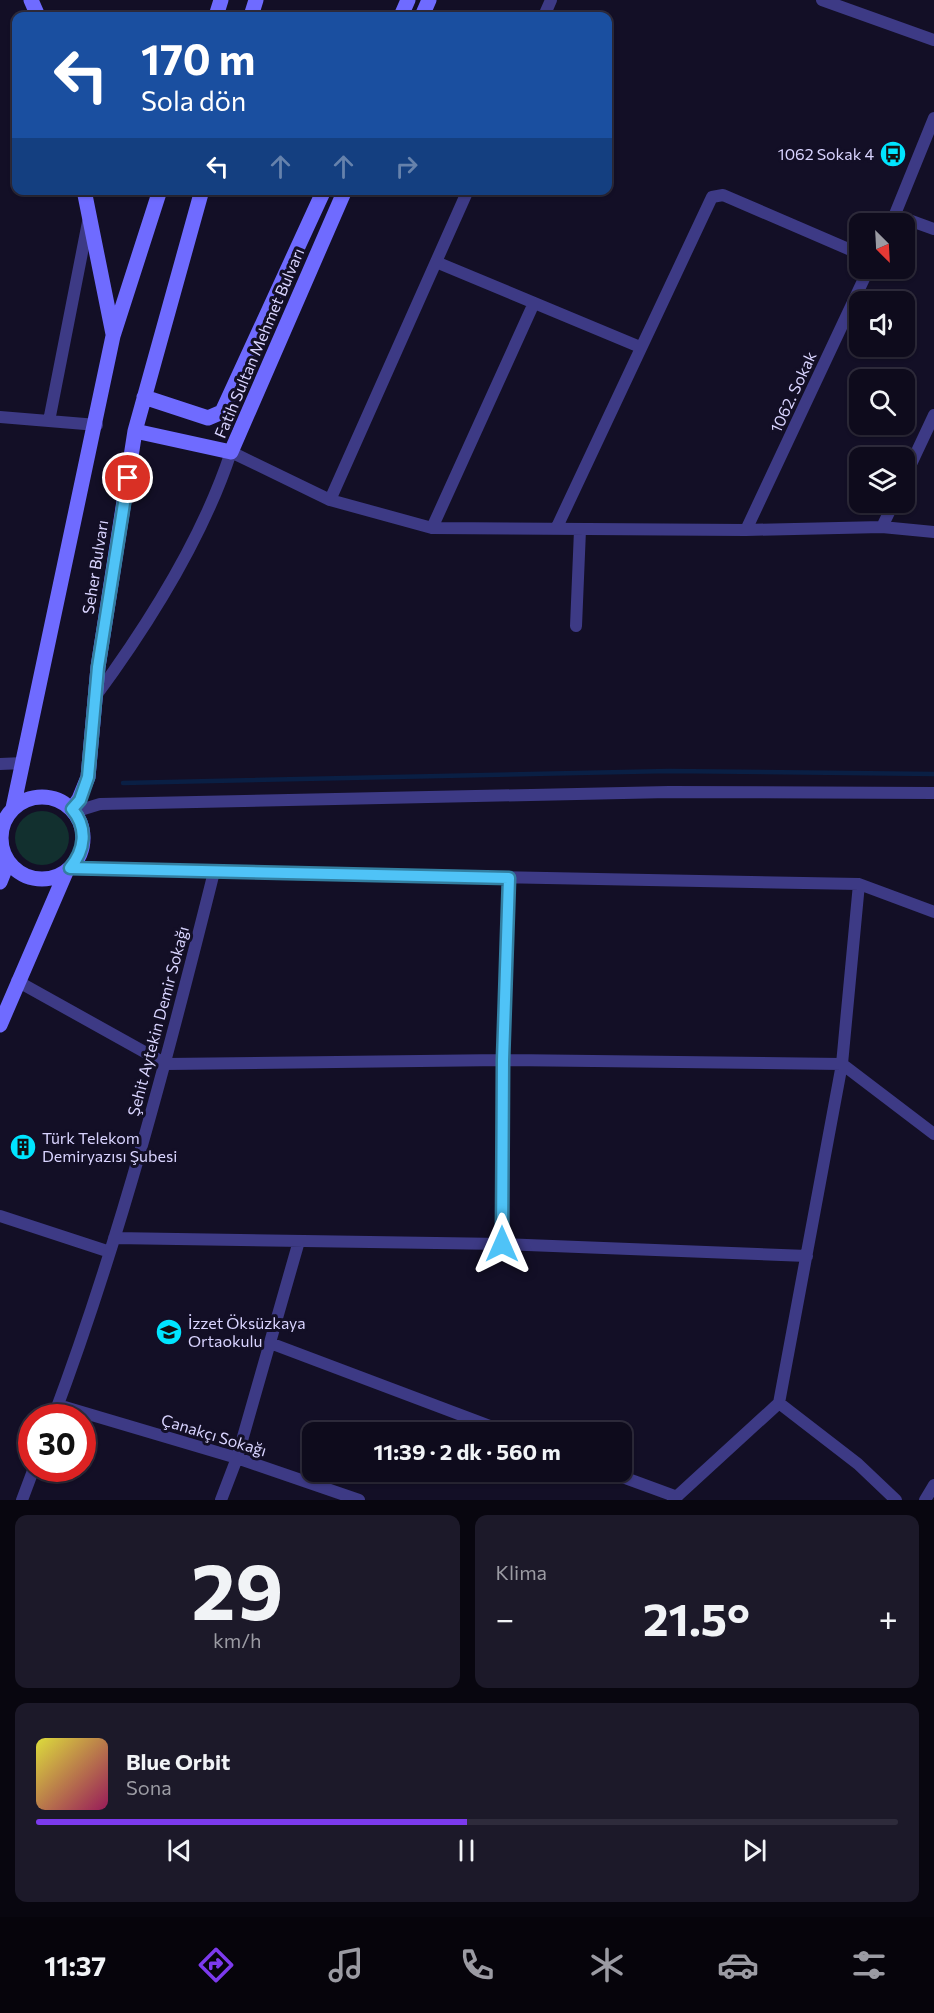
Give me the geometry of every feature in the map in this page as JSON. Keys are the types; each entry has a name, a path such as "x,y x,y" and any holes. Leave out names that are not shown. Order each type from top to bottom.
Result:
{"main road":[{"path":"85,195 113,336"},
{"name":"Seher Bulvarı","path":"6,815 24,763 97,425 113,336 158,195"},
{"name":"Seher Bulvarı","path":"73,811 80,800 88,777 95,697 135,431 201,195"},
{"name":"Fatih Sultan Mehmet Bulvarı","path":"144,397 208,418 222,412 322,195"},
{"name":"Fatih Sultan Mehmet Bulvarı","path":"135,431 231,452 343,195"},
{"path":"0,882 4,858 0,840 6,815 23,801 46,797 58,800 73,811 82,825 84,837 82,848 68,870 17,981 0,1025"},
{"path":"4,858 16,871 38,880 49,879 68,870"}],"street":[{"path":"822,0 934,40"},
{"path":"895,213 934,118"},
{"path":"330,500 466,195"},
{"path":"556,529 712,196 723,195 849,249"},
{"path":"49,421 89,218"},
{"path":"915,224 934,229"},
{"path":"436,262 640,347"},
{"name":"1062. Sokak","path":"746,530 864,279"},
{"path":"432,528 534,303"},
{"path":"915,456 934,415"},
{"path":"0,417 97,425"},
{"path":"95,697 117,667 179,565 214,498 231,452 330,500 432,528 746,530 882,527 934,531"},
{"path":"882,527 889,513"},
{"path":"576,626 580,530"},
{"path":"0,764 24,763"},
{"path":"73,811 100,804 669,792 934,794"},
{"path":"68,870 859,884 934,912"},
{"name":"Şehit Aytekin Demir Sokağı","path":"58,1404 110,1252 166,1064 214,872"},
{"path":"502,1244 503,1060 509,878"},
{"path":"632,1481 675,1499 779,1403 842,1064 859,884"},
{"path":"17,981 166,1064 503,1060 842,1064 934,1134"},
{"path":"0,1216 110,1252"},
{"path":"114,1238 502,1244 807,1256"},
{"path":"221,1500 237,1458 299,1241"},
{"path":"270,1343 479,1422"},
{"path":"779,1403 858,1464 896,1500"},
{"name":"Çanakçı Sokağı","path":"96,1416 237,1458 359,1500"},
{"path":"22,1500 29,1482"},
{"path":"925,1500 934,1485"}],"green space":[{"path":"37,811 47,811 57,815 65,823 69,838 65,853 57,861 47,865 37,865 27,861 19,853 15,843 15,833 19,823 27,815"}],"waterway":[{"path":"123,783 669,771 934,774"}],"place":[{"name":"1062 Sokak 4","path":"893,154"},
{"name":"Türk Telekom Demiryazısı Şubesi","path":"23,1147"},
{"name":"İzzet Öksüzkaya Ortaokulu","path":"169,1332"}],"route":[{"path":"128,478 98,667 88,777 80,800 72,809 82,825 84,837 78,860 70,868 509,878 503,1060 502,1244"}]}
